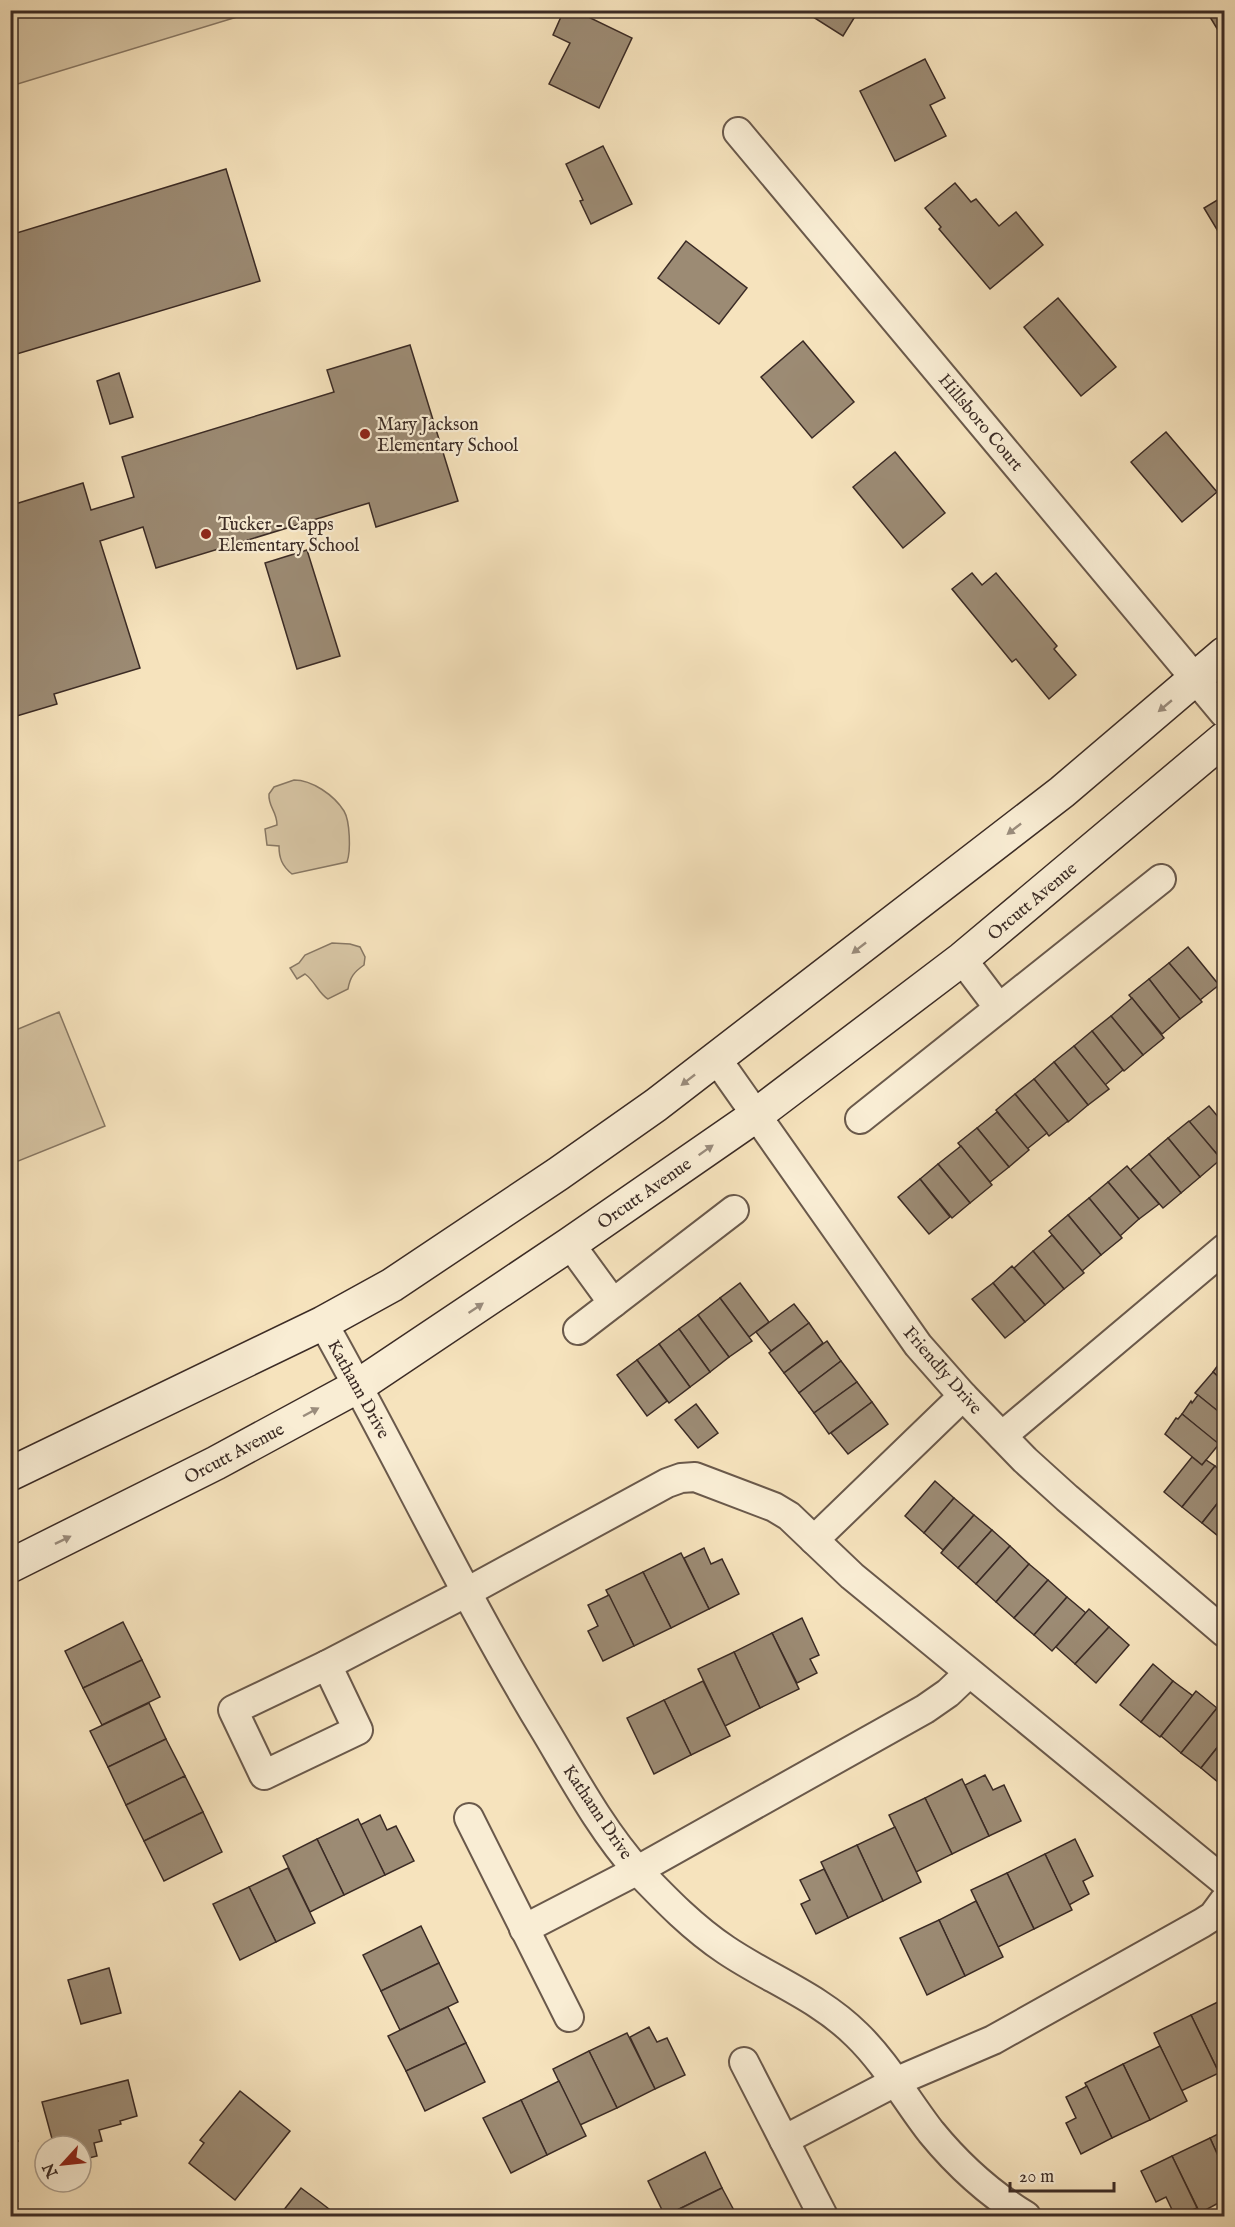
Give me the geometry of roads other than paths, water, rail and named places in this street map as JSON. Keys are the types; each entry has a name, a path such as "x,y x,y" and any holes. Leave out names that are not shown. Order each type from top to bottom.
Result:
{"main road":[{"path":"10,1474 323,1323 392,1285 558,1174 656,1105 1062,792 1224,654"},
{"name":"Orcutt Avenue","path":"10,1566 216,1463 358,1386 570,1244 755,1116 962,959 1224,739"}],"street":[{"name":"Hillsboro Court","path":"738,132 1224,713"},
{"path":"860,1119 1161,879"},
{"path":"962,959 999,1008"},
{"name":"Friendly Drive","path":"716,1058 918,1344 963,1396 1066,1498 1224,1632"},
{"path":"578,1330 734,1210"},
{"path":"570,1244 613,1303"},
{"path":"1002,1436 1224,1249"},
{"name":"Kathann Drive","path":"323,1323 519,1689 614,1840 638,1870 702,1933 836,2016 872,2051 933,2133 954,2157 981,2184 1026,2217"},
{"path":"814,1540 963,1396"},
{"path":"327,1665 467,1592 666,1483 694,1477 774,1507 789,1516 852,1576 1224,1881"},
{"path":"524,1929 638,1870 926,1709 948,1693 969,1673"},
{"path":"469,1818 569,2018"},
{"path":"784,2140 895,2082 993,2040 1202,1923 1213,1916 1224,1900"},
{"path":"744,2062 823,2217"}],"place":[{"name":"Mary Jackson Elementary School","path":"365,434"},
{"name":"Tucker - Capps Elementary School","path":"206,534"}]}
